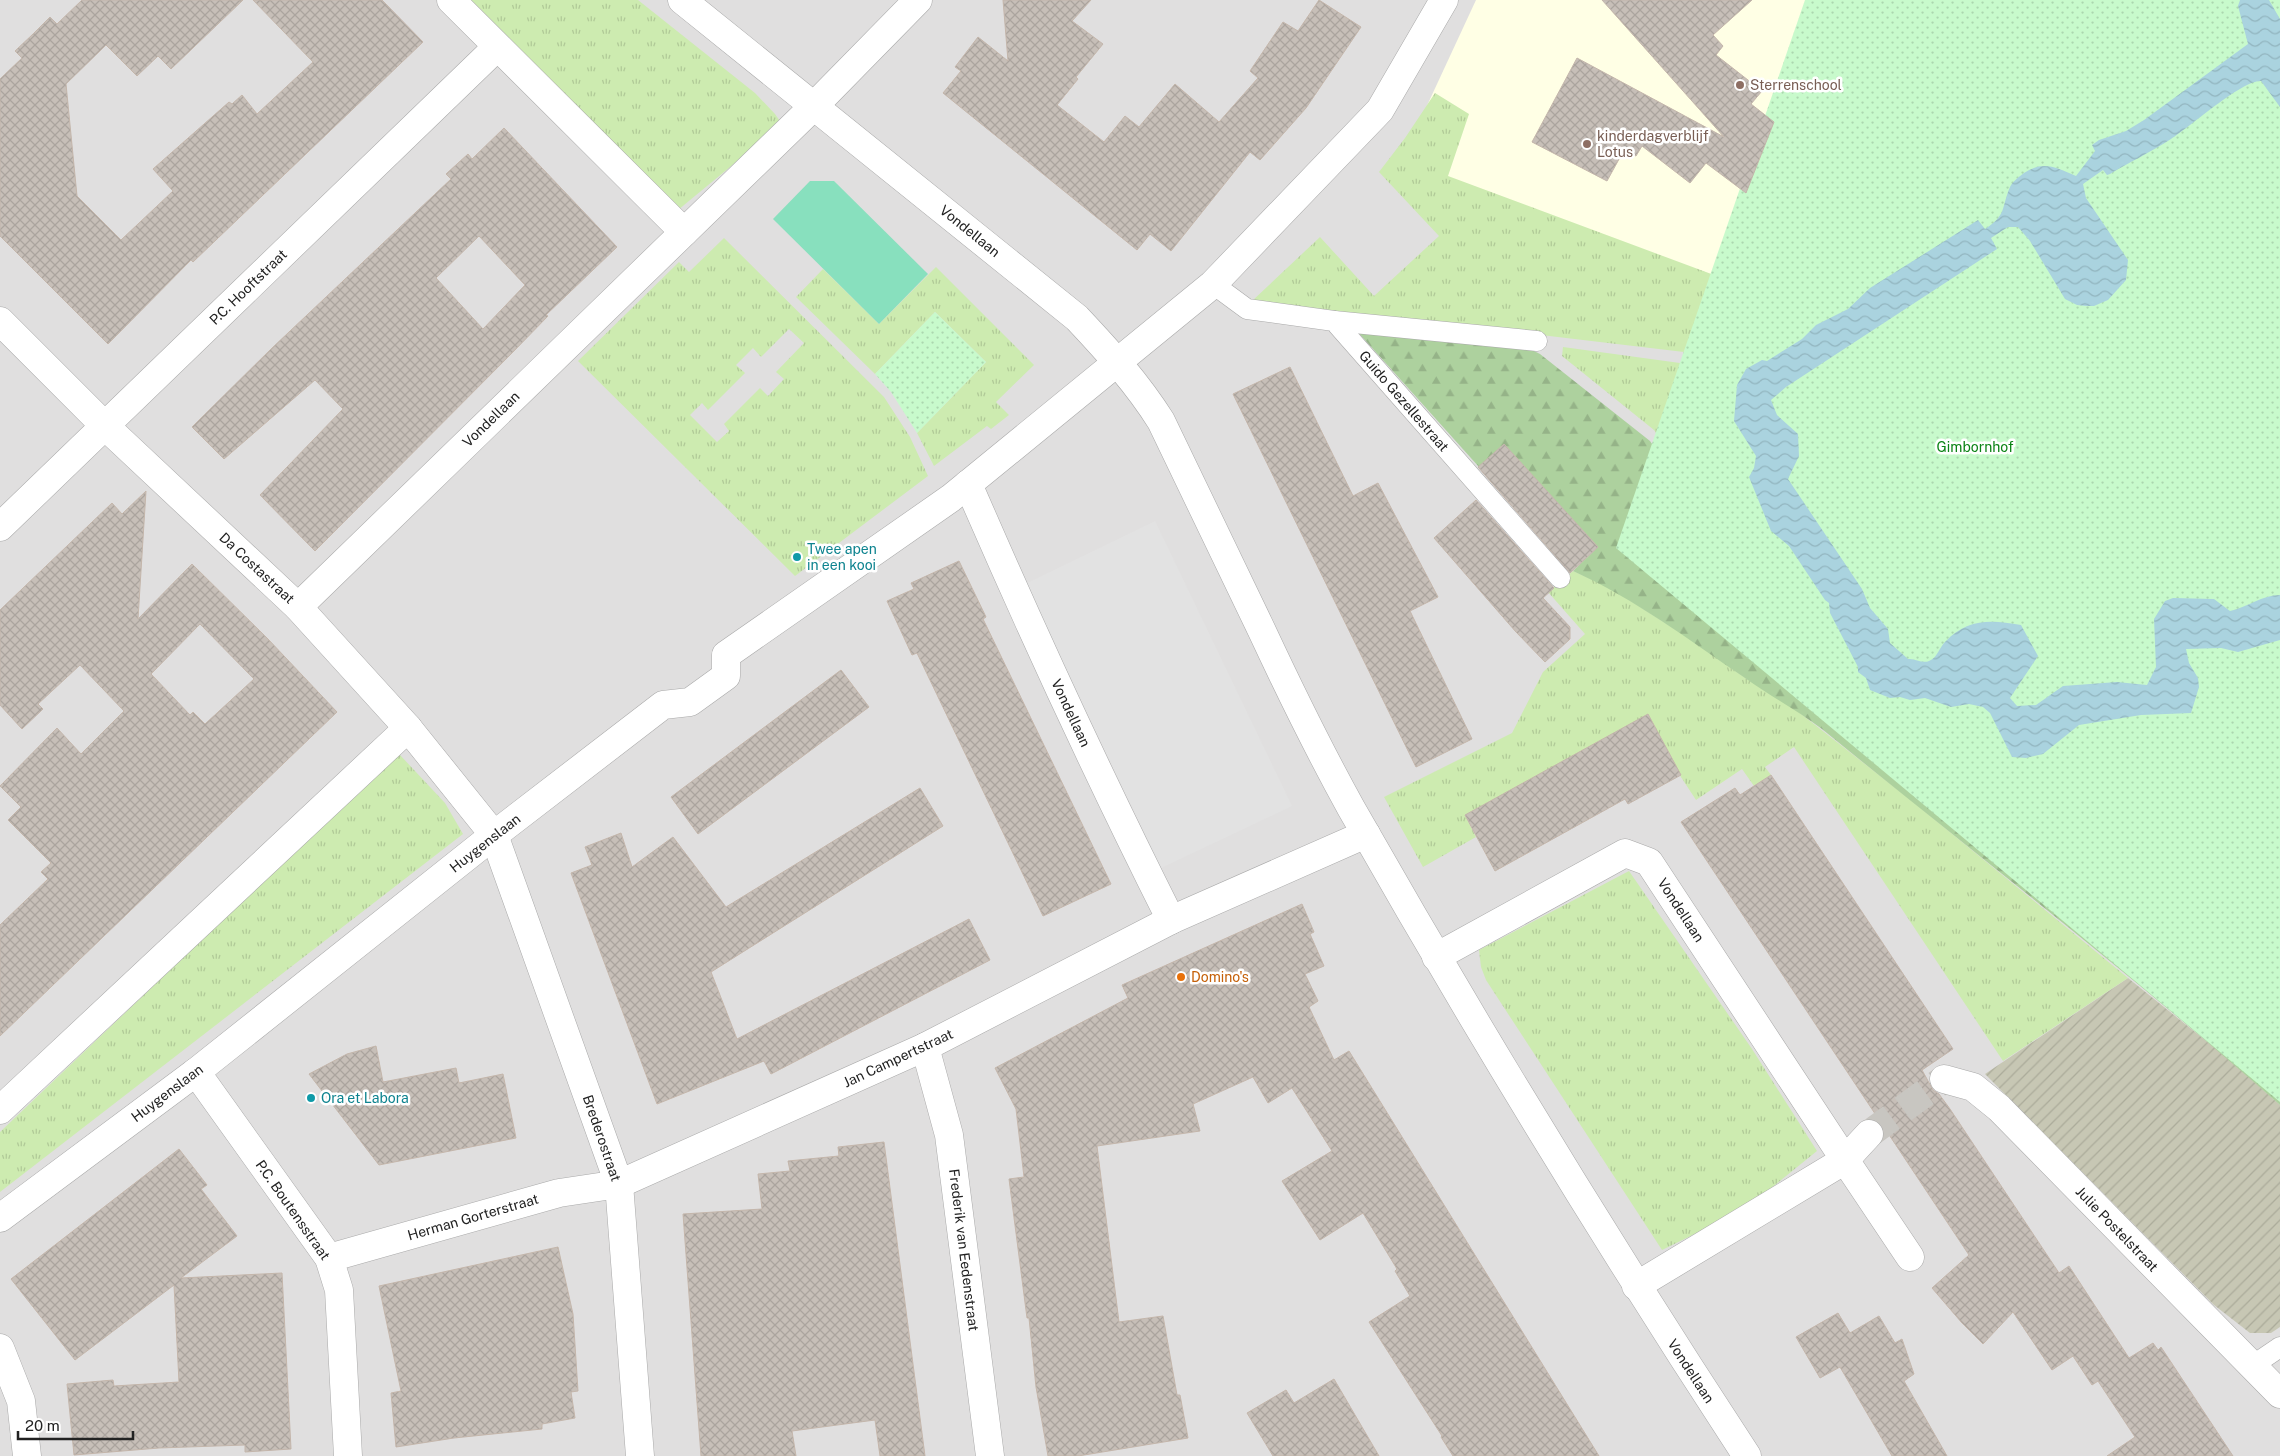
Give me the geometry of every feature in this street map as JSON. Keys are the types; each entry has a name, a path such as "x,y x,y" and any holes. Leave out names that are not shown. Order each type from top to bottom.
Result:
{"street":[{"path":"451,0 684,232"},
{"name":"Vondellaan","path":"682,0 1077,318 1119,363 1144,395 1161,421 1300,710 1366,834 1436,957 1636,1286 1747,1456"},
{"path":"815,106 918,0"},
{"path":"968,484 1119,363 1213,284 1380,110 1444,0"},
{"name":"P.C. Hooftstraat","path":"0,527 497,47"},
{"name":"Vondellaan","path":"298,607 815,106"},
{"name":"Da Costastraat","path":"0,321 104,425 298,607 408,728 494,835"},
{"name":"Vondellaan","path":"968,484 1032,631 1127,834 1171,920"},
{"name":"Huygenslaan","path":"0,1218 196,1072 494,835 662,705 690,702 726,676 726,655 968,484"},
{"path":"0,1110 408,728"},
{"path":"1171,920 1366,834"},
{"name":"Brederostraat","path":"494,835 619,1184 640,1456"},
{"name":"Vondellaan","path":"1436,957 1625,853 1649,862 1910,1257"},
{"name":"Jan Campertstraat","path":"619,1184 925,1047 1171,920"},
{"name":"Frederik van Eedenstraat","path":"925,1047 949,1135 990,1456"},
{"name":"P.C. Boutensstraat","path":"196,1072 329,1258 339,1290 348,1456"},
{"name":"Julie Postelstraat","path":"1944,1080 1973,1086 1999,1108 2280,1394"},
{"path":"1636,1286 1845,1160 1869,1134"},
{"name":"Herman Gorterstraat","path":"329,1258 558,1193 619,1184"},
{"path":"0,1348 21,1401 26,1456"}],"lane":[{"path":"1213,284 1247,309 1334,321 1538,341"},
{"name":"Guido Gezellestraat","path":"1334,321 1560,578"},
{"path":"2252,1366 2280,1347"}],"shaded area":[{"path":"0,0 2280,0 2280,1456 0,1456"},
{"name":"kinderdagverblijf Lotus","path":"1476,0 1808,0 1706,305 1399,166"},
{"path":"1155,521 1292,806 1161,868 1025,584"},
{"path":"2128,978 2231,1061 2280,1105 2280,1327 2271,1333 2250,1333 2214,1305 1985,1074"}],"green space":[{"path":"470,0 638,0 755,93 782,124 678,210"},
{"name":"Gimbornhof","path":"1805,0 2280,0 2280,1102 1616,548"},
{"path":"1435,93 1469,114 1448,176 1714,275 1684,352 1252,301 1320,237 1374,296 1439,236 1379,172 1405,138"},
{"path":"810,181 834,181 928,274 879,324 773,219"},
{"path":"724,238 884,397 910,437 928,476 795,576 578,361 679,262 689,272","holes":["789,329 804,343 776,372 784,379 768,396 760,388 724,424 729,431 717,442 690,415 702,403 708,410 745,373 736,365 753,348 761,357"]},
{"path":"936,267 1034,365 996,402 1009,415 991,429 987,426 934,466 917,433 986,362 935,312 875,374 796,297 823,269 879,324"},
{"path":"935,312 986,362 917,433 891,392 875,374"},
{"path":"1356,330 1532,350 1540,354 1650,441 1719,542 2280,1015 2280,1105 2110,961 1822,729 1640,607 1573,571 1598,547 1504,444 1479,467"},
{"path":"1563,347 1680,363 1695,362 1715,520 1654,430 1562,356"},
{"path":"1573,571 1609,587 1791,706 1912,801 2128,978 2003,1061 1794,747 1765,767 1771,775 1754,786 1742,769 1696,800 1677,771 1465,815 1476,837 1423,867 1384,797 1512,733 1543,672 1585,634 1548,592"},
{"path":"400,755 445,803 463,834 0,1192 0,1132 383,767"},
{"path":"1629,871 1752,1049 1817,1151 1744,1210 1662,1250 1486,980 1481,967 1479,950"}],"water":[{"path":"2240,0 2269,0 2280,19 2280,107 2261,81 2252,83 2229,96 2163,144 2110,174 2107,175 2103,170 2083,184 2086,198 2128,260 2126,280 2108,300 2094,306 2086,306 2077,305 2065,299 2030,241 2018,227 2008,227 1991,238 1997,249 1786,387 1771,400 1777,415 1798,434 1799,456 1788,479 1862,589 1870,608 1888,629 1890,643 1908,659 1925,662 1933,659 1943,644 1954,634 1971,625 2000,622 2021,625 2038,656 2010,698 2017,706 2036,705 2063,686 2117,682 2147,685 2156,667 2154,619 2165,601 2173,598 2214,599 2230,611 2267,597 2280,595 2280,640 2238,652 2221,648 2186,649 2189,663 2198,678 2199,687 2191,713 2141,715 2079,725 2043,754 2026,758 2012,757 1990,713 1983,707 1969,704 1951,707 1925,698 1910,700 1900,697 1890,698 1870,690 1866,678 1858,672 1858,667 1830,613 1829,603 1825,600 1789,546 1771,531 1749,477 1754,468 1756,456 1734,421 1737,385 1746,369 1762,360 1767,361 1802,339 1816,325 1848,309 1870,288 1978,220 1985,229 1992,224 2002,211 2011,185 2024,173 2044,166 2056,168 2076,176 2095,151 2092,145 2099,140 2126,131 2144,120 2248,44 2238,6"}],"building":[{"path":"82,0 243,0 171,69 158,56 137,76 106,45 66,84 77,196 121,240 173,191 153,169 229,102 232,104 242,95 257,114 313,62 253,0 382,0 423,42 193,262 191,260 108,344 0,236 0,79 22,58 15,51 50,17 57,24"},
{"path":"1003,0 1091,0 1072,21 1103,44 1076,77 1078,79 1057,105 1104,142 1125,116 1139,127 1175,84 1219,122 1258,78 1250,71 1283,22 1298,31 1319,0 1361,27 1306,108 1260,160 1250,152 1171,251 1150,234 1137,250 943,93 961,71 955,67 978,37 1008,61"},
{"path":"1602,0 1752,0 1713,35 1723,46 1716,55 1762,91 1751,104 1774,122 1746,193 1706,163 1690,183 1642,146 1636,156 1624,150 1607,181 1532,142 1577,58 1724,137"},
{"path":"504,128 617,247 546,315 548,316 512,353 315,551 260,495 343,409 315,380 224,459 192,427 271,349 451,179 446,174 468,154 472,159","holes":["479,236 525,285 483,329 436,278"]},
{"path":"1290,367 1353,496 1378,483 1438,597 1410,611 1472,739 1416,767 1233,394"},
{"path":"1504,444 1598,547 1570,573 1478,467"},
{"path":"146,491 138,619 192,564 267,638 337,712 0,1036 0,925 48,879 41,872 51,863 8,820 21,807 0,786 57,728 81,754 124,711 80,665 38,704 43,709 22,729 0,705 0,610 112,503 122,514","holes":["200,624 254,679 205,724 193,712 190,715 151,674"]},
{"path":"1476,500 1554,588 1543,598 1570,627 1570,639 1545,662 1516,632 1434,538"},
{"path":"959,561 986,617 983,619 1111,884 1043,916 917,653 912,655 887,601 914,589 911,583"},
{"path":"841,670 869,707 698,834 671,797"},
{"path":"1648,714 1681,775 1628,804 1625,799 1495,871 1465,815"},
{"path":"1771,775 1953,1049 1922,1070 1933,1090 1939,1094 1950,1109 2059,1273 2069,1266 2129,1358 2153,1343 2158,1350 2161,1347 2233,1456 2107,1456 2135,1437 2098,1381 2092,1385 2073,1356 2052,1370 2013,1312 1983,1344 1932,1288 1969,1255 1681,822 1735,788 1740,795"},
{"path":"920,788 943,826 711,972 737,1039 969,919 990,960 771,1074 764,1061 657,1104 571,873 592,865 585,847 621,833 632,867 673,837 726,907"},
{"path":"1302,904 1314,932 1310,934 1324,966 1305,974 1318,1001 1309,1007 1334,1060 1349,1051 1599,1456 1453,1456 1369,1322 1410,1296 1395,1271 1397,1269 1363,1213 1320,1240 1282,1181 1332,1151 1292,1088 1268,1103 1253,1077 1193,1104 1200,1131 1097,1146 1119,1322 1163,1316 1177,1395 1180,1395 1188,1438 1078,1456 1048,1456 1036,1387 1029,1318 1027,1318 1009,1179 1024,1177 1016,1109 995,1068 1128,998 1122,985"},
{"path":"376,1046 383,1082 456,1068 459,1083 503,1074 516,1138 379,1165 309,1074 347,1054"},
{"path":"884,1142 925,1456 880,1456 875,1420 792,1431 796,1456 701,1456 683,1214 762,1209 758,1174 790,1171 788,1161 839,1156 838,1147"},
{"path":"179,1149 207,1185 201,1189 237,1236 181,1278 282,1273 291,1449 245,1452 245,1445 159,1448 74,1455 67,1384 113,1380 114,1386 179,1382 174,1285 75,1360 11,1279"},
{"path":"558,1247 573,1314 578,1391 571,1392 575,1418 542,1424 542,1429 454,1438 396,1447 391,1393 401,1391 379,1286"},
{"path":"1838,1313 1850,1333 1879,1316 1895,1343 1902,1339 1914,1374 1904,1381 1947,1456 1892,1456 1840,1367 1820,1378 1796,1337"},
{"path":"1334,1379 1379,1456 1273,1456 1247,1413 1286,1390 1294,1403"}],"tunnel":[{"path":"1869,1134 1944,1079"}],"place":[{"name":"Sterrenschool","path":"1740,85"},
{"name":"kinderdagverblijf Lotus","path":"1587,144"},
{"name":"Twee apen in een kooi","path":"797,557"},
{"name":"Domino's","path":"1181,977"},
{"name":"Ora et Labora","path":"311,1098"}]}
